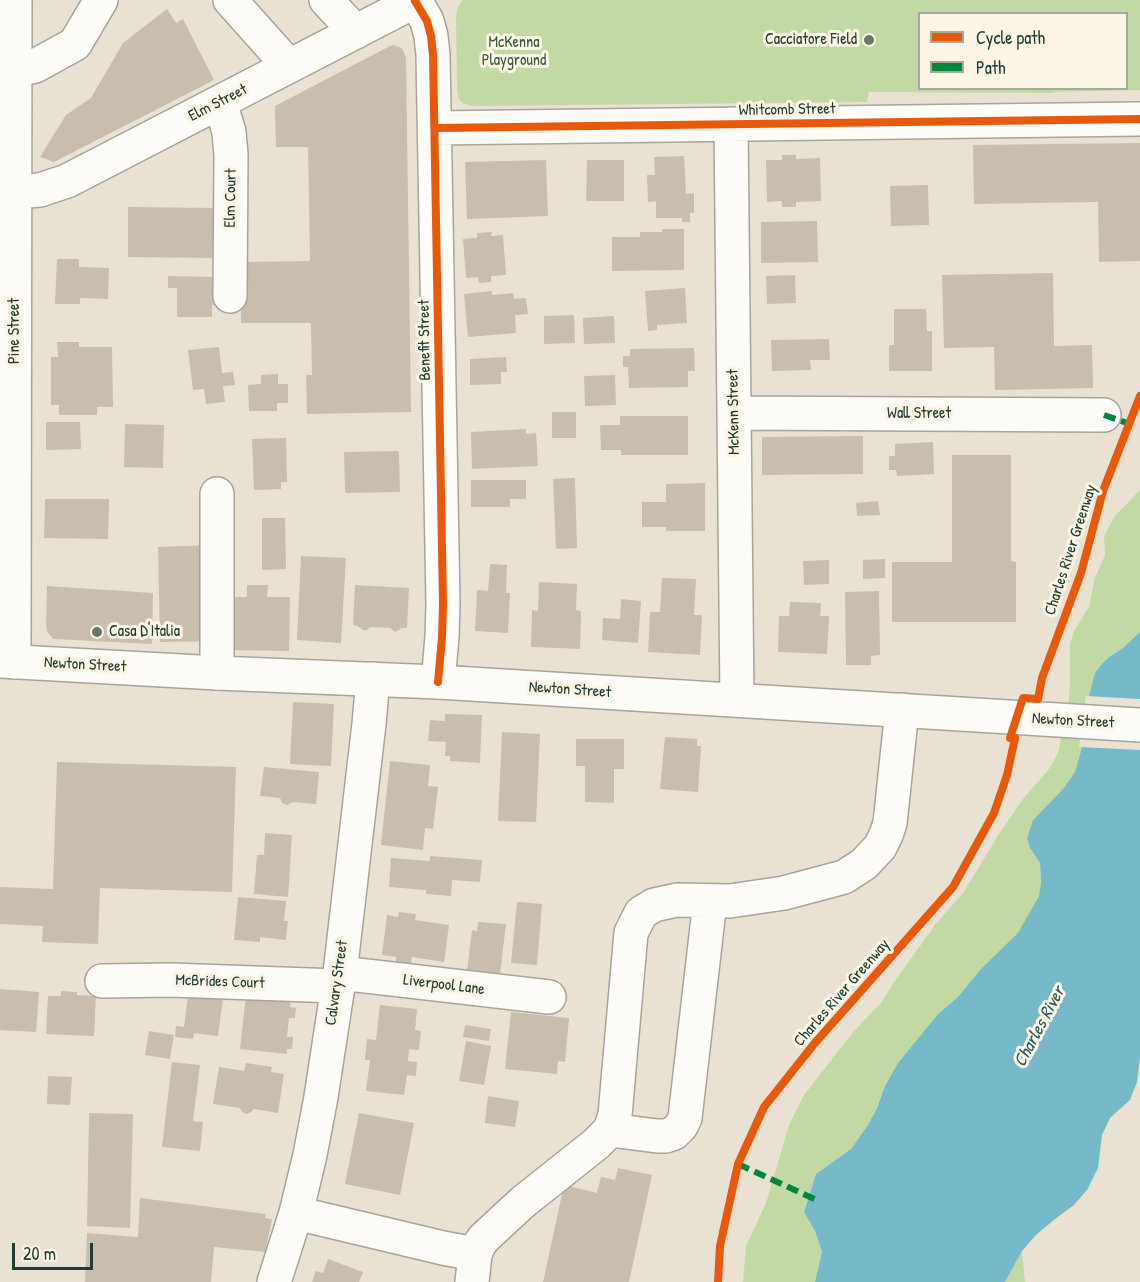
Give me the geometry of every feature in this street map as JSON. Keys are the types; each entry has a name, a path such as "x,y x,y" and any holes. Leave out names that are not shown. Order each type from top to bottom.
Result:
{"street":[{"name":"Pine Street","path":"7,662 15,192 15,0"},
{"path":"15,70 35,66 75,44 101,0"},
{"path":"230,0 289,66"},
{"path":"326,0 356,32"},
{"name":"Elm Street","path":"15,192 40,190 67,181 416,0"},
{"name":"Benefit Street","path":"416,0 427,21 433,45 443,604 438,682"},
{"name":"Elm Court","path":"218,103 229,132 231,155 230,296"},
{"name":"Whitcomb Street","path":"435,128 1140,119"},
{"name":"McKenn Street","path":"731,124 738,700"},
{"name":"Wall Street","path":"734,413 1104,415"},
{"path":"217,494 217,673"},
{"name":"Newton Street","path":"7,662 438,682 1140,725"},
{"name":"Calvary Street","path":"274,1282 296,1213 315,1128 339,979 373,679"},
{"path":"296,1213 443,1248 473,1268 479,1245 484,1238 610,1130 615,1115 631,933 641,913 654,905 677,900 730,901 784,893 844,877 854,872 880,847 890,823 903,710"},
{"path":"610,1130 666,1136 674,1133 685,1118 710,901"},
{"name":"McBrides Court","path":"102,981 339,979"},
{"name":"Liverpool Lane","path":"339,979 549,997"}],"green space":[{"name":"McKenna Playground","path":"463,0 1140,0 1140,90 1052,93 869,92 867,102 471,106 460,101 457,91 457,9"},
{"path":"1140,490 1140,632 1109,657 1096,673 1089,696 1082,747 1075,772 1063,789 1033,820 1030,848 1040,863 1039,896 1019,933 980,970 958,997 938,1014 898,1063 868,1125 851,1149 816,1174 804,1211 815,1231 822,1252 815,1282 743,1282 746,1246 766,1203 789,1125 804,1095 854,1031 881,1003 935,925 963,893 999,834 1023,799 1049,769 1058,753 1069,699 1070,644 1074,631 1089,607 1095,578 1105,555 1104,536 1114,517"},
{"path":"1022,1251 1025,1282 1005,1282"}],"water":[{"name":"Charles River","path":"1140,632 1140,1057 1137,1082 1130,1100 1110,1118 1102,1135 1098,1168 1087,1190 1074,1205 1036,1235 1022,1251 1005,1282 815,1282 822,1252 815,1231 804,1212 816,1174 851,1149 868,1125 898,1063 938,1014 958,997 980,970 1018,933 1039,896 1041,882 1040,863 1027,839 1033,820 1063,789 1075,772 1082,747 1089,696 1095,673 1109,657"}],"pier":[{"path":"1086,696 1140,699 1140,750 1079,747"}],"building":[{"path":"167,9 176,23 183,19 214,80 54,162 40,157 66,115 91,98 123,43"},
{"path":"393,45 402,48 406,58 411,412 307,414 306,375 312,375 311,323 241,323 240,262 310,261 308,147 276,147 275,106"},
{"path":"1140,143 1140,261 1099,262 1098,202 974,204 973,145"},
{"path":"782,155 796,155 796,159 820,158 821,201 796,202 796,207 782,207 782,201 767,202 766,160 782,160"},
{"path":"684,156 686,194 694,193 694,213 690,213 690,222 682,222 682,218 656,218 656,201 648,202 647,175 655,175 654,157"},
{"path":"546,160 548,216 467,219 465,162"},
{"path":"587,160 624,160 624,201 586,201"},
{"path":"928,185 929,225 891,226 890,186"},
{"path":"128,207 218,208 217,258 128,257"},
{"path":"817,221 818,262 761,263 761,222"},
{"path":"662,229 684,229 684,270 612,271 612,237 640,237 640,232 662,232"},
{"path":"492,232 491,236 503,235 506,275 491,276 491,282 479,283 478,277 466,278 463,239 477,238 477,233"},
{"path":"57,259 79,259 79,267 109,268 108,299 80,298 80,304 55,304"},
{"path":"1053,273 1054,346 1092,345 1093,388 995,390 994,347 944,348 942,275"},
{"path":"795,275 796,303 767,304 766,276"},
{"path":"168,276 212,277 212,290 220,290 220,305 212,305 212,317 177,317 177,288 168,288"},
{"path":"685,288 687,323 657,325 657,330 648,331 645,291"},
{"path":"492,291 492,295 513,293 514,299 526,298 528,314 515,315 516,333 468,337 464,294"},
{"path":"894,309 926,309 927,331 932,331 932,371 889,371 889,345 894,345"},
{"path":"574,315 575,343 544,344 544,316"},
{"path":"614,316 615,343 584,344 583,318"},
{"path":"829,339 830,360 810,360 811,370 772,371 771,340"},
{"path":"57,342 79,342 79,347 112,347 113,407 97,407 97,415 59,415 59,405 51,405 51,357 58,357"},
{"path":"219,347 222,373 233,372 235,385 223,386 225,402 206,404 204,389 193,390 188,350"},
{"path":"694,348 695,371 688,371 688,387 629,388 628,367 623,367 623,356 630,356 630,349"},
{"path":"506,357 507,372 501,372 501,384 470,385 470,359"},
{"path":"278,374 278,384 288,384 288,403 277,403 277,411 249,411 248,385 261,384 261,375"},
{"path":"615,375 616,405 585,406 584,376"},
{"path":"552,412 576,412 576,438 552,438"},
{"path":"620,416 688,416 688,455 621,455 621,450 601,450 600,425 620,425"},
{"path":"46,422 80,422 81,449 46,450"},
{"path":"125,424 164,425 163,468 124,467"},
{"path":"526,429 526,434 536,433 538,466 472,469 471,432"},
{"path":"863,436 863,474 762,475 762,437"},
{"path":"286,438 287,482 281,482 281,489 254,490 252,439"},
{"path":"933,442 934,474 897,476 896,470 889,470 889,456 895,456 895,444"},
{"path":"399,451 400,492 345,493 344,452"},
{"path":"952,455 1011,455 1011,561 1016,562 1016,622 892,622 892,562 952,562"},
{"path":"575,478 577,548 556,549 553,479"},
{"path":"471,480 526,480 526,499 510,499 510,507 471,507"},
{"path":"705,483 705,531 666,531 666,527 642,527 642,502 666,502 666,484"},
{"path":"45,499 109,499 108,539 44,538"},
{"path":"878,501 880,515 857,516 856,503"},
{"path":"262,518 285,518 286,569 262,570"},
{"path":"211,545 213,641 160,642 158,547"},
{"path":"301,556 346,558 341,643 297,640"},
{"path":"885,559 885,578 863,579 863,560"},
{"path":"829,560 829,584 804,585 803,561"},
{"path":"490,564 507,565 506,593 510,593 508,633 475,631 477,590 488,591"},
{"path":"662,578 696,579 694,615 702,615 700,655 648,652 650,612 660,612"},
{"path":"539,582 577,584 576,610 581,611 580,649 531,647 532,610 538,611"},
{"path":"247,585 268,585 267,597 290,597 289,651 228,650 229,597 247,597"},
{"path":"355,585 409,588 407,628 395,632 390,628 370,627 363,630 353,625"},
{"path":"47,586 153,593 152,644 53,639 46,625"},
{"path":"879,591 880,655 871,656 871,665 846,665 845,592"},
{"path":"621,599 641,601 638,643 602,640 603,618 620,619"},
{"path":"790,602 821,603 820,616 829,616 827,654 778,652 779,616 789,616"},
{"path":"293,702 334,704 331,766 290,764"},
{"path":"445,714 482,715 480,763 450,761 450,756 445,756 446,742 428,741 430,720 445,721"},
{"path":"502,732 540,734 536,822 498,821"},
{"path":"665,737 697,739 697,746 701,746 698,792 660,789"},
{"path":"576,739 624,739 624,769 614,769 614,803 585,802 585,766 576,766"},
{"path":"390,761 430,765 428,786 438,787 433,829 425,828 423,850 381,845"},
{"path":"57,762 236,767 232,892 100,888 98,944 42,942 43,926 0,924 0,887 53,889"},
{"path":"264,767 319,772 316,804 293,802 287,805 282,803 280,798 260,796"},
{"path":"265,833 292,835 288,897 254,894 257,855 264,855"},
{"path":"430,856 482,860 480,882 452,880 451,896 426,894 426,890 389,887 391,858 430,861"},
{"path":"238,897 286,901 284,921 288,921 286,940 260,937 260,942 234,940"},
{"path":"517,902 542,904 537,965 511,963"},
{"path":"399,912 416,914 415,920 449,925 444,962 412,957 411,964 396,962 396,957 382,955 387,915 398,917"},
{"path":"478,922 506,924 500,974 467,971 472,930 477,931"},
{"path":"189,988 223,998 218,1036 194,1033 193,1039 175,1037 176,1026 184,1027"},
{"path":"0,989 39,992 36,1032 0,1030"},
{"path":"61,991 96,996 94,1036 46,1034 48,996 61,996"},
{"path":"246,996 291,1001 290,1007 296,1008 295,1018 289,1018 287,1037 293,1037 292,1049 287,1049 287,1054 240,1049"},
{"path":"380,1005 417,1009 415,1030 421,1031 419,1050 409,1049 408,1061 417,1062 416,1076 407,1075 404,1095 366,1091 370,1060 365,1060 367,1039 376,1040"},
{"path":"511,1012 569,1018 565,1062 558,1061 557,1074 505,1069"},
{"path":"465,1025 491,1029 489,1041 463,1037"},
{"path":"149,1031 174,1035 170,1059 145,1055"},
{"path":"466,1041 491,1046 484,1085 459,1081"},
{"path":"172,1062 200,1065 193,1121 203,1122 200,1151 162,1147"},
{"path":"246,1063 272,1067 271,1072 284,1074 278,1113 254,1109 246,1114 240,1108 213,1104 219,1067 244,1071"},
{"path":"48,1076 72,1077 70,1105 47,1104"},
{"path":"488,1096 519,1101 515,1127 485,1123"},
{"path":"89,1113 133,1114 130,1228 87,1226"},
{"path":"359,1113 414,1123 400,1195 345,1184"},
{"path":"618,1168 652,1175 629,1282 543,1282 564,1185 597,1193 601,1177 615,1180"},
{"path":"140,1198 266,1214 265,1218 272,1219 265,1252 214,1247 211,1282 85,1282 87,1233 138,1237"},
{"path":"328,1259 363,1272 359,1282 312,1282 316,1271 323,1273"}],"marked path":[{"path":"1104,415 1130,424"},
{"path":"738,1164 819,1201"}],"cycle path":[{"path":"415,1 427,21 433,55 443,604 438,682"},
{"path":"435,128 1140,119"},
{"name":"Charles River Greenway","path":"718,1282 720,1246 738,1164 764,1107 814,1044 953,887 994,813 1007,775 1015,738 1010,738 1023,698 1038,699 1042,678 1081,573 1103,491 1140,396"}],"place":[{"name":"Cacciatore Field","path":"869,40"},
{"name":"Casa D'Italia","path":"97,632"}]}
